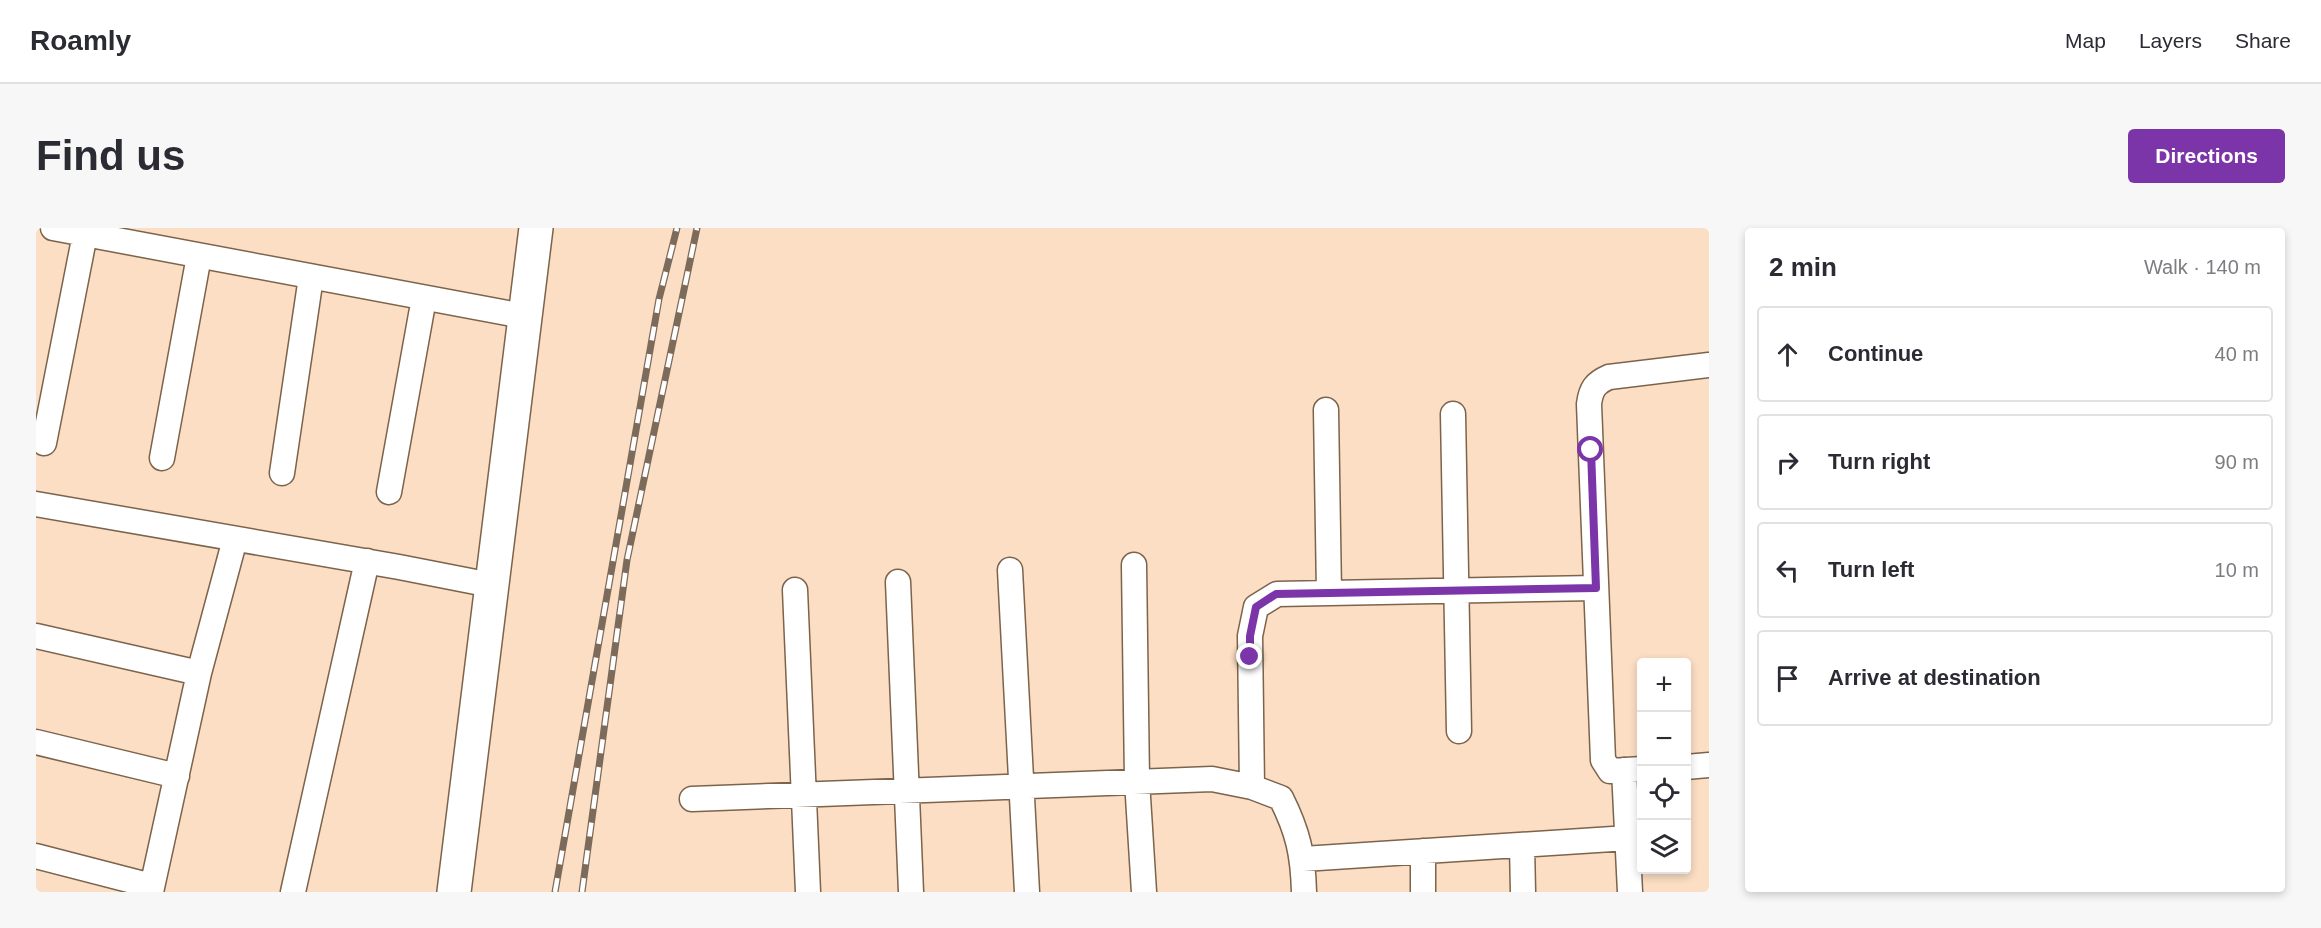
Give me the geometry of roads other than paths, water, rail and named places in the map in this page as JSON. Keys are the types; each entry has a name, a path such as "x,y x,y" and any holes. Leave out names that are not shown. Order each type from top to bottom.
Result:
{"main road":[{"path":"454,892 523,316 530,229"}],"street":[{"path":"53,228 523,316"},
{"path":"44,443 85,234"},
{"path":"162,459 199,256"},
{"path":"282,473 311,277"},
{"path":"389,492 424,298"},
{"path":"1630,892 1628,838 1633,770 1610,771 1603,760 1589,404 1591,392 1597,383 1609,377 1709,365"},
{"path":"1326,410 1329,593"},
{"path":"1453,414 1459,731"},
{"path":"36,504 367,561 490,585"},
{"path":"36,856 152,889 199,673 235,539"},
{"path":"293,892 367,561"},
{"path":"1134,565 1137,782 1144,892"},
{"path":"1010,570 1027,892"},
{"path":"898,582 911,892"},
{"path":"1252,787 1250,636 1256,607 1276,594 1596,588"},
{"path":"795,590 806,794 808,892"},
{"path":"36,636 199,673"},
{"path":"36,742 177,776"},
{"path":"1691,767 1709,765"},
{"path":"692,799 1212,779 1252,787 1281,798 1296,827 1303,859 1304,892"},
{"path":"1303,859 1628,838"},
{"path":"1522,845 1523,892"},
{"path":"1423,851 1423,892"}],"railway":[{"path":"555,892 659,299 677,228"},
{"path":"582,892 627,560 697,228"}]}
